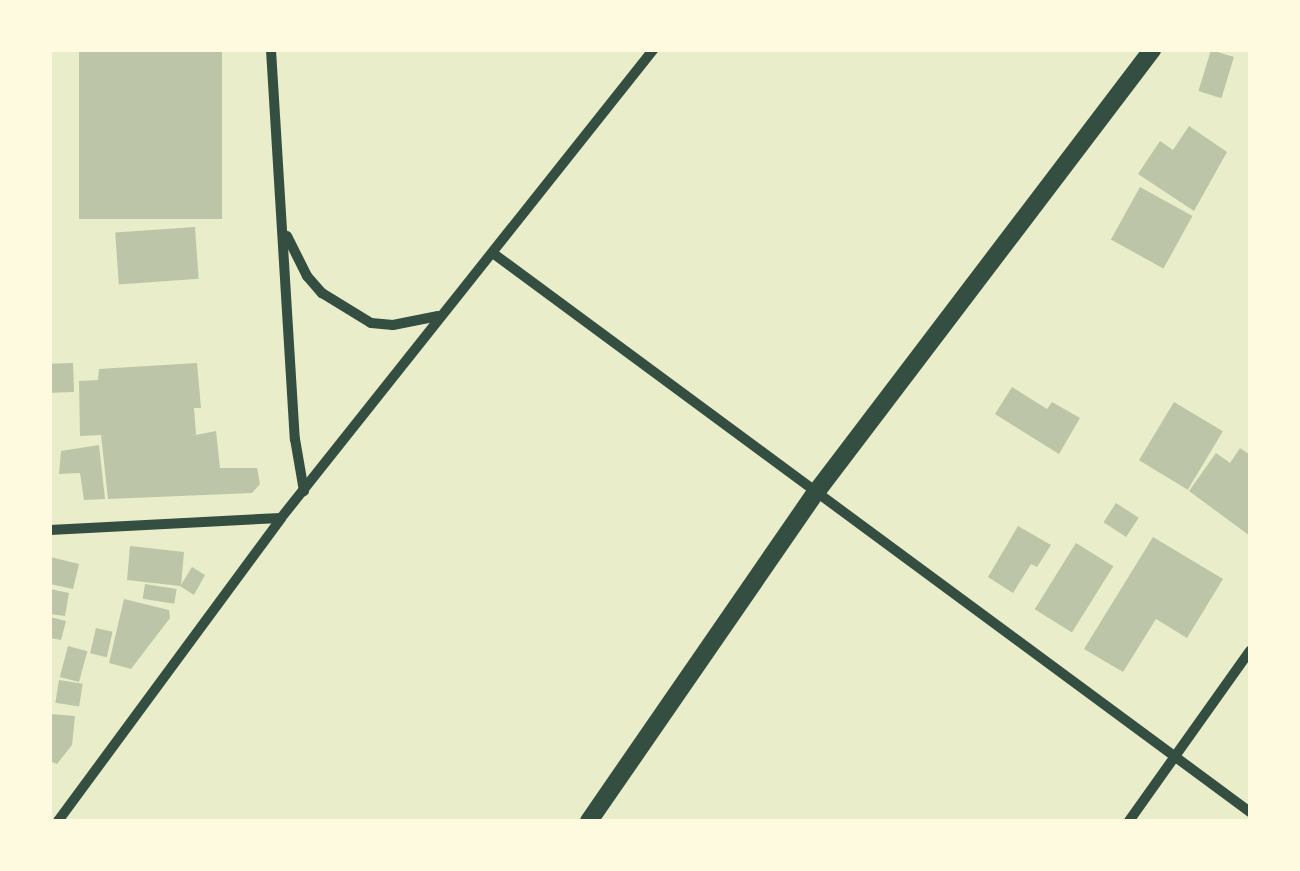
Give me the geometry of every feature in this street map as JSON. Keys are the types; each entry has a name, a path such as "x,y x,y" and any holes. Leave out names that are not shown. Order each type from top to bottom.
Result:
{"street":[{"path":"271,50 295,439 304,491"},
{"path":"58,821 281,518 653,50"},
{"path":"589,821 817,492 1152,50"},
{"path":"285,232 307,276 322,293 370,323 393,325 440,316"},
{"path":"494,254 1250,812"},
{"path":"50,530 281,518"},
{"path":"1130,821 1250,651"}],"building":[{"path":"79,50 222,50 222,219 79,219"},
{"path":"1211,50 1234,57 1221,98 1198,91"},
{"path":"1189,126 1227,152 1194,211 1138,174 1160,141 1173,150"},
{"path":"1140,187 1192,216 1163,269 1111,239"},
{"path":"195,227 199,279 119,284 115,233"},
{"path":"73,363 74,392 51,393 50,364"},
{"path":"197,363 201,408 194,408 196,435 216,431 220,468 257,468 260,484 252,493 108,499 101,435 80,436 79,381 98,380 99,369"},
{"path":"1012,387 1047,409 1052,402 1080,418 1059,454 995,414"},
{"path":"1174,402 1223,431 1188,490 1139,460"},
{"path":"99,445 105,499 84,500 80,473 59,474 61,451"},
{"path":"1240,448 1250,455 1250,536 1189,491 1216,453 1230,463"},
{"path":"1116,503 1139,518 1126,537 1103,522"},
{"path":"1018,526 1051,545 1037,567 1031,564 1013,593 988,577"},
{"path":"1153,537 1223,579 1187,638 1156,619 1123,672 1084,649"},
{"path":"1076,543 1113,566 1072,632 1035,609"},
{"path":"130,546 184,552 181,585 192,567 205,575 194,595 180,586 127,580"},
{"path":"50,557 79,564 73,589 50,584"},
{"path":"145,584 177,589 174,604 143,599"},
{"path":"50,589 69,593 65,616 50,614"},
{"path":"124,599 169,610 170,618 131,669 109,663"},
{"path":"50,617 66,621 61,640 50,638"},
{"path":"96,628 113,632 107,657 90,653"},
{"path":"68,646 87,651 79,682 60,677"},
{"path":"59,680 83,684 79,706 55,703"},
{"path":"50,714 75,716 72,745 57,764 50,761"}]}
